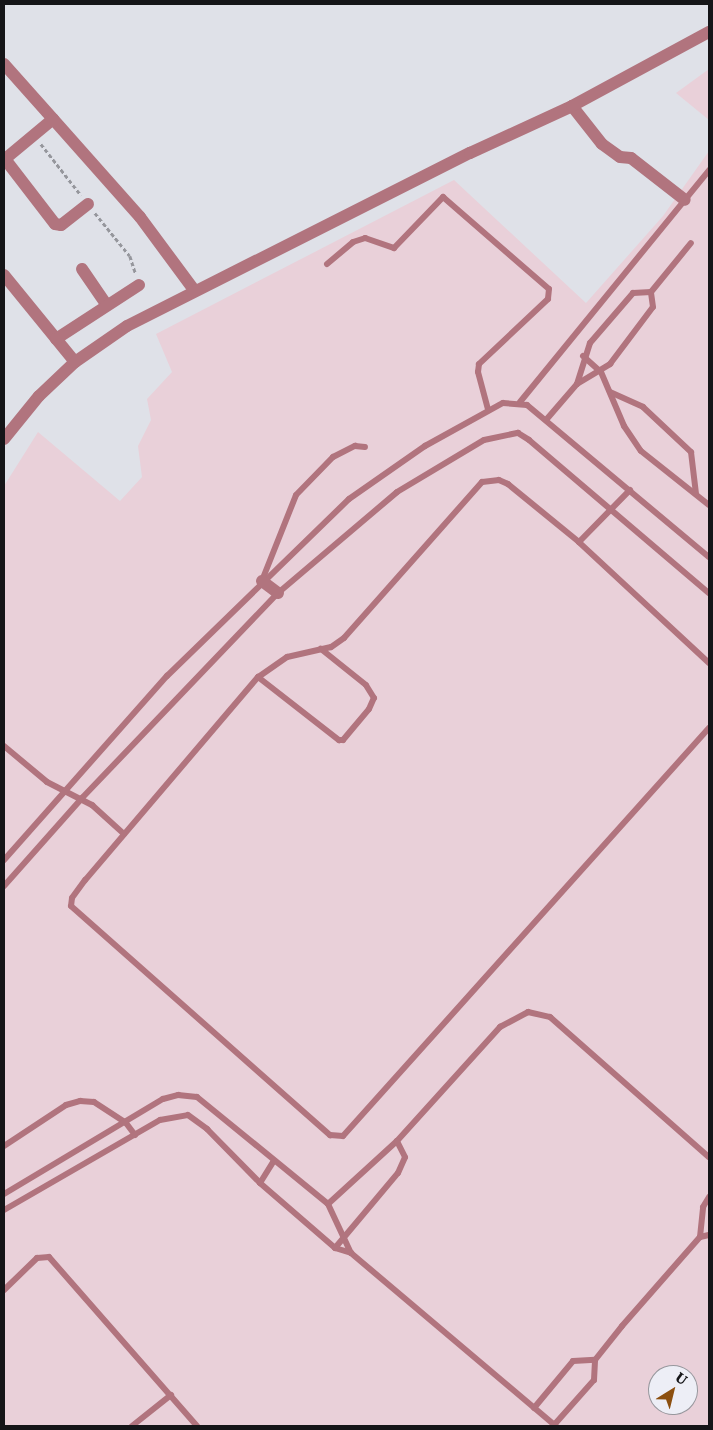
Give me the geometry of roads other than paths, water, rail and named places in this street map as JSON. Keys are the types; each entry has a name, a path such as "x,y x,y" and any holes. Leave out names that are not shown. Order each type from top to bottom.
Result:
{"street":[{"path":"4,439 39,396 75,362 127,326 194,290 572,106 709,32"},
{"path":"4,64 140,217 194,290"},
{"path":"572,106 602,144 620,157 631,158 685,200"},
{"path":"53,119 4,160 55,224 61,225 88,204"},
{"path":"82,269 106,304"},
{"path":"4,275 9,290 56,339 75,362"},
{"path":"56,339 106,304 138,285"},
{"path":"262,581 278,592"}],"lane":[{"path":"520,402 709,170"},
{"path":"327,264 353,242 365,238 394,248 443,197 549,289 548,300 479,364 479,378 488,410"},
{"path":"546,420 577,384 601,372 610,364 653,307 651,292 691,243"},
{"path":"577,384 583,356 590,343 633,293 651,292"},
{"path":"583,356 601,372 624,426 641,451 709,505"},
{"path":"610,392 643,407 691,452 696,494"},
{"path":"4,860 167,676 230,617 262,581 349,499 425,446 503,402 520,402 546,420 709,557"},
{"path":"5,883 82,798 278,592 397,492 484,440 518,433 529,440 610,511 709,592"},
{"path":"262,581 296,495 333,457 355,446 365,447"},
{"path":"709,663 579,542 508,484 499,480 482,482 344,638 331,647 287,657 258,677 85,880 72,898 72,906 330,1135 338,1137 347,1134 709,728"},
{"path":"579,542 630,490"},
{"path":"258,677 339,740 343,740 374,698 366,685 321,649"},
{"path":"4,746 64,792 82,798 124,834"},
{"path":"328,1204 397,1141 500,1027 528,1012 550,1017 709,1157"},
{"path":"4,1194 126,1123 163,1099 178,1095 198,1096 328,1204 351,1253"},
{"path":"4,1146 66,1105 80,1101 94,1102 126,1123 135,1135"},
{"path":"4,1210 166,1117 188,1115 207,1130 260,1183 335,1248 351,1253 555,1425 594,1380 595,1360 700,1237 703,1207 709,1197"},
{"path":"335,1248 398,1173 405,1156 397,1141"},
{"path":"260,1183 274,1161"},
{"path":"700,1237 709,1235"},
{"path":"4,1290 36,1258 49,1257 198,1426"},
{"path":"534,1408 573,1361 595,1360"},
{"path":"132,1426 170,1395"}]}
